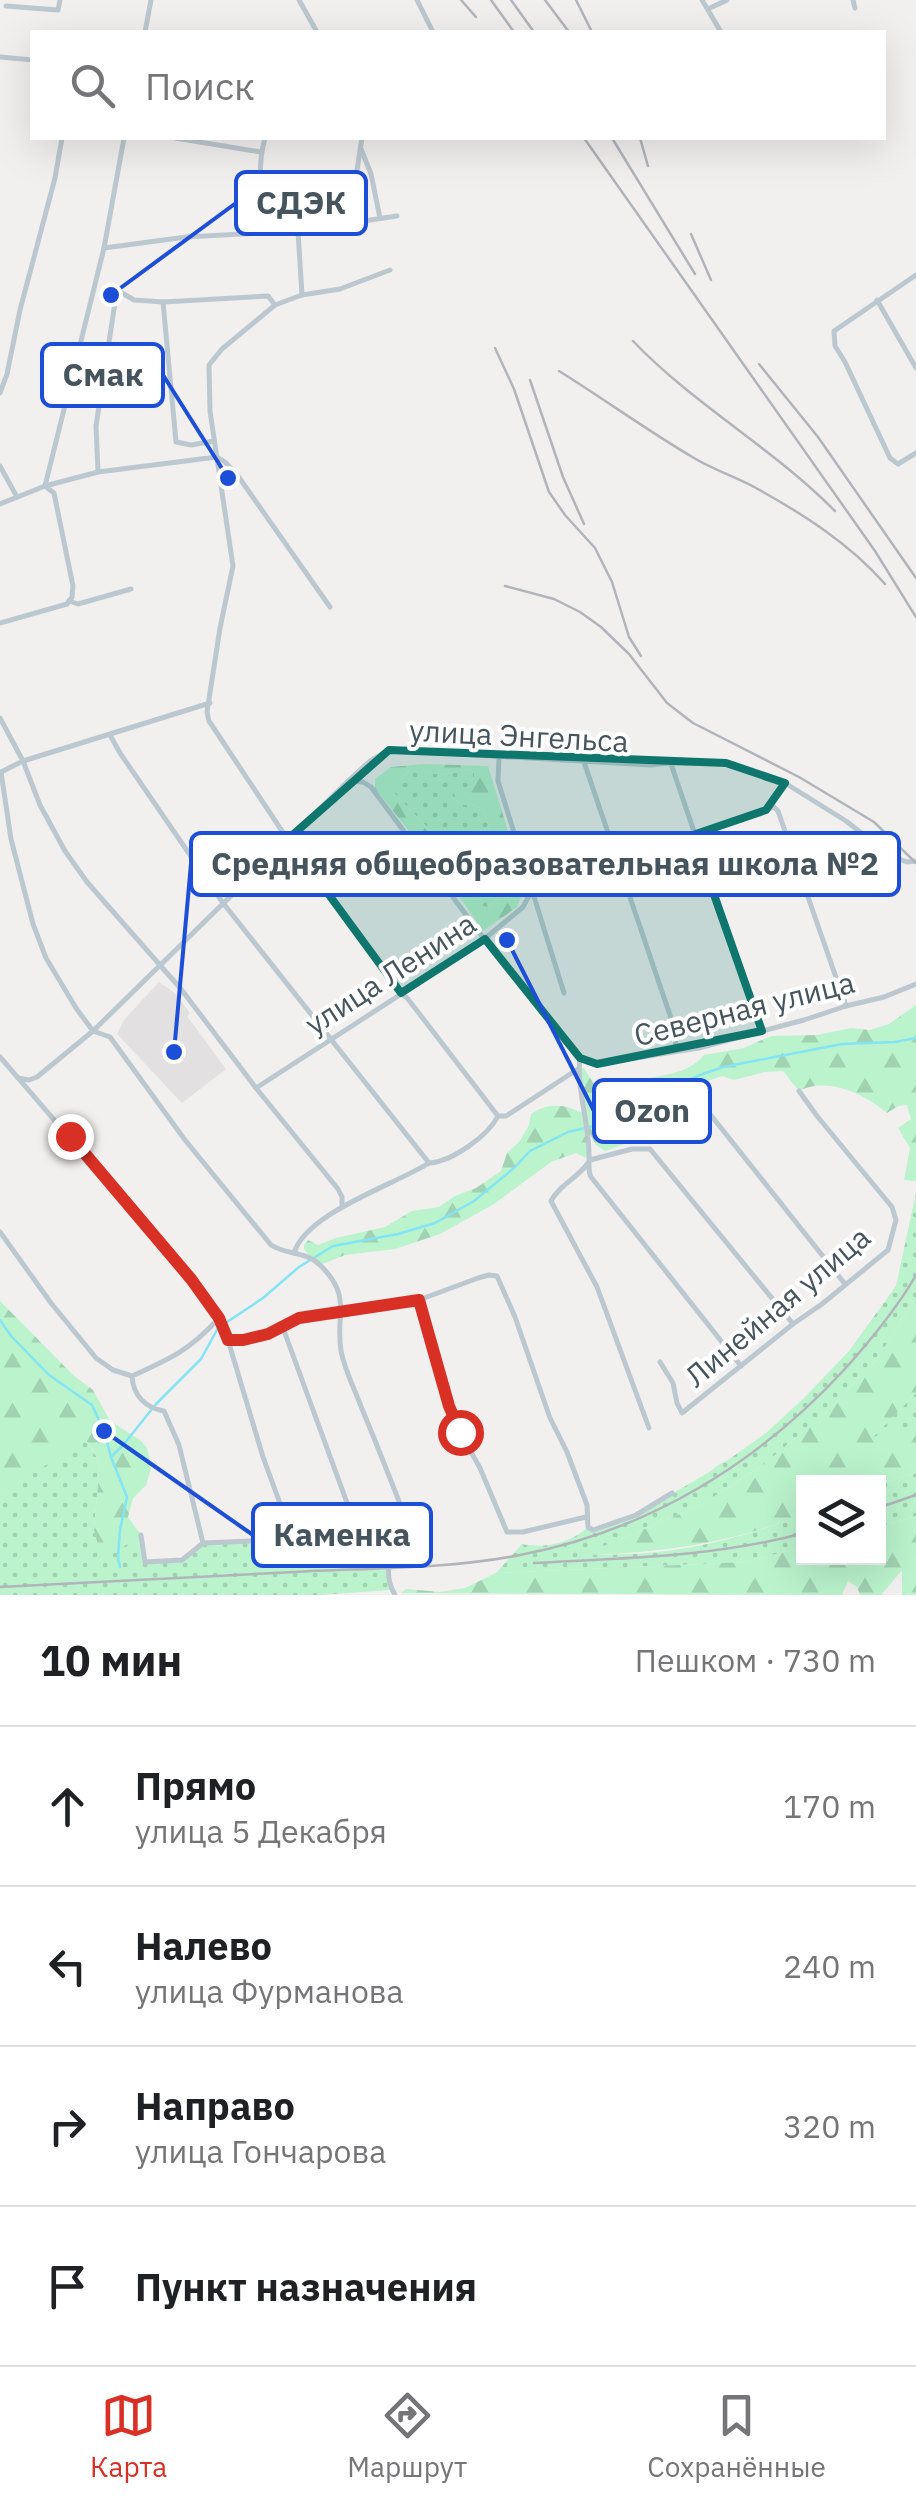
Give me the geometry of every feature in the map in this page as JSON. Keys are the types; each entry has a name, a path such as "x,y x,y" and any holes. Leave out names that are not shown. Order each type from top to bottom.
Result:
{"street":[{"path":"6,6 58,10 60,0"},
{"path":"145,30 151,0"},
{"path":"298,0 317,30"},
{"path":"417,0 433,30"},
{"path":"702,0 720,30"},
{"path":"708,9 728,0"},
{"path":"853,0 855,8"},
{"path":"0,57 30,60"},
{"path":"0,392 62,140"},
{"path":"45,486 104,248 124,140"},
{"path":"187,140 260,152"},
{"path":"263,140 261,193 266,233"},
{"path":"349,222 362,140"},
{"path":"361,149 372,174 380,218"},
{"path":"104,248 186,238 298,232 398,216"},
{"path":"298,232 302,295"},
{"path":"390,270 340,289 302,295 276,305 222,350 210,365 210,411 233,566 206,712 288,839 498,1116"},
{"path":"916,276 834,330 835,346 890,458 898,464 916,453"},
{"path":"98,472 96,426 117,290 134,300 163,302 250,295 268,296 276,305"},
{"path":"877,300 916,368"},
{"path":"163,302 176,442 191,445 214,441"},
{"path":"0,504 45,486 98,472 217,457 248,490 330,607"},
{"path":"0,466 17,497"},
{"path":"0,623 67,604 72,597 54,493 45,486"},
{"path":"69,601 78,604 131,589"},
{"path":"210,703 0,771 10,839 46,958 92,1031 110,1037 270,1245 307,1256 320,1265 336,1287 342,1302 340,1339 345,1366 402,1509 404,1528 389,1567 395,1595"},
{"path":"0,719 65,852 181,990 338,1189 342,1207"},
{"path":"110,735 223,903 429,1163"},
{"name":"улица Энгельса","path":"18,1078 36,1077 92,1031 349,780 389,750 650,766 726,763 785,783 846,821 891,856 907,862 916,860"},
{"path":"499,758 498,781 564,993"},
{"path":"584,762 672,1021 677,1051"},
{"path":"670,763 762,1031"},
{"path":"349,780 371,787 580,1058 588,1170 742,1366"},
{"path":"766,810 785,783"},
{"path":"766,810 774,807 778,811 846,1006"},
{"name":"улица Ленина","path":"256,1088 484,938 523,907 532,890 766,810"},
{"name":"Северная улица","path":"580,1058 597,1064 699,1048 902,992 916,984"},
{"path":"0,1057 191,1279 220,1320 292,1539"},
{"path":"498,1116 506,1116 578,1068"},
{"name":"Линейная улица","path":"660,1362 674,1383 682,1413 888,1250 896,1220 892,1207 799,1091"},
{"path":"706,1109 845,1284"},
{"path":"294,1253 303,1234 342,1207 429,1163 446,1159 492,1128 498,1116"},
{"path":"649,1428 597,1287 552,1201 558,1190 590,1160 632,1149 650,1149 793,1324"},
{"path":"0,1232 51,1303 96,1358 112,1370 132,1376 187,1350 220,1320"},
{"path":"228,1340 252,1338 299,1318 419,1300 489,1275 497,1276 539,1390 568,1452 587,1505 588,1527 593,1530 636,1514 672,1493"},
{"path":"419,1300 449,1406 506,1532 524,1532 586,1517"},
{"path":"283,1328 356,1530"},
{"path":"132,1376 132,1385 141,1400 151,1409 164,1411 169,1419 203,1544"},
{"path":"141,1535 145,1562 182,1560 203,1544 404,1528"}],"highlighted area":[{"path":"389,750 726,763 785,783 766,810 693,835 762,1031 597,1064 580,1058 485,939 401,993 288,839"}],"shaded area":[{"path":"159,982 175,993 226,1069 182,1103 117,1034 124,1020"}],"green space":[{"path":"488,766 524,889 517,907 483,931 375,788 375,779 391,767","holes":["409,772 474,772 476,785 453,791 458,804 484,810 501,871 499,896 488,908 478,903 457,857 462,822 456,819 443,832 432,832 395,794 395,781"]},
{"path":"467,769 474,772 476,785 454,791 458,804 484,810 501,871 499,896 488,908 478,904 461,869 457,852 461,833 450,822 443,832 432,832 395,794 395,781 409,772 442,775"},
{"path":"916,1005 916,1181 904,1180 910,1148 898,1128 911,1119 907,1105 887,1113 868,1099 833,1086 799,1091 783,1071 734,1080 722,1076 698,1084 636,1140 605,1151 590,1134 590,1160 576,1153 551,1162 494,1204 440,1234 395,1249 345,1255 320,1265 304,1249 308,1240 318,1245 385,1227 412,1211 439,1207 476,1188 501,1171 507,1153 529,1125 531,1114 558,1106 585,1114 578,1069 584,1068 607,1104 618,1109 638,1081 682,1070 704,1055 744,1048 771,1036 817,1035 851,1028 870,1030 889,1024"},
{"path":"916,1193 916,1298 877,1359 825,1413 762,1466 701,1505 593,1554 700,1546 796,1517 796,1549 746,1562 496,1573 522,1544 557,1543 588,1527 594,1530 636,1515 766,1433 849,1351 896,1286"},
{"path":"916,1298 916,1393 873,1437 916,1425 916,1473 886,1482 886,1475 796,1475 796,1517 699,1544 591,1555 701,1505 762,1466 825,1413 877,1359"},
{"path":"0,1301 74,1376 93,1390 110,1421 147,1448 151,1468 146,1485 133,1498 128,1517 141,1535 108,1557 99,1550 94,1529 100,1462 86,1440 0,1494"},
{"path":"916,1393 916,1425 871,1439"},
{"path":"85,1439 100,1462 94,1529 141,1535 145,1561 182,1560 203,1543 277,1540 357,1530 347,1548 359,1563 389,1567 391,1590 318,1595 0,1595 0,1494"},
{"path":"916,1473 916,1516 886,1525 886,1482"},
{"path":"916,1516 916,1595 902,1595 902,1570 881,1595 860,1595 848,1581 842,1595 401,1593 406,1589 440,1592 465,1588 496,1573 746,1562 796,1549 796,1565 886,1565 886,1525"}],"waterway":[{"path":"111,1457 201,1359 218,1328 333,1246 435,1223 474,1201 530,1151 568,1132 623,1114 642,1101 700,1075 842,1044 916,1038"},
{"path":"0,1320 49,1375 92,1405 127,1497 120,1530 120,1567"}],"railway":[{"path":"461,0 476,17"},
{"path":"491,0 513,30"},
{"path":"511,0 533,30"},
{"path":"545,0 568,30"},
{"path":"576,0 591,30"},
{"path":"585,140 875,551 916,617"},
{"path":"613,140 695,274"},
{"path":"641,140 648,166"},
{"path":"691,234 711,280"},
{"path":"633,341 835,511"},
{"path":"495,348 514,389 549,492 595,548 612,582 629,637 641,656"},
{"path":"759,364 818,437 916,578"},
{"path":"559,371 694,458 808,519 857,556 885,584"},
{"path":"530,380 563,477 584,524"},
{"path":"505,586 554,599 580,612 629,654 667,703 693,723 799,777 874,822 916,863"},
{"path":"0,1587 465,1563 520,1555 612,1529 696,1489 774,1436 853,1360 916,1275"},
{"path":"886,1505 916,1495"},
{"path":"534,1563 704,1552 796,1535"}],"place":[{"name":"СДЭК","path":"111,295"},
{"name":"Смак","path":"228,478"},
{"name":"Ozon","path":"507,940"},
{"name":"Средняя общеобразовательная школа №2","path":"174,1052"},
{"name":"Каменка","path":"104,1431"}],"route":[{"path":"70,1136 191,1279 219,1318 228,1340 268,1334 299,1318 419,1300 460,1432"}]}
